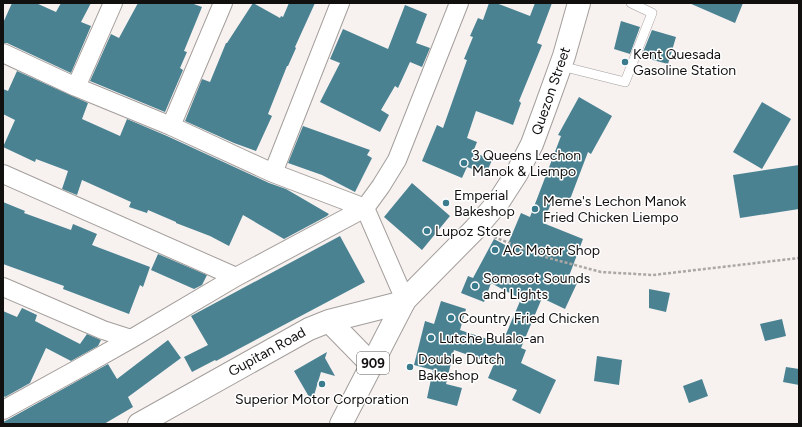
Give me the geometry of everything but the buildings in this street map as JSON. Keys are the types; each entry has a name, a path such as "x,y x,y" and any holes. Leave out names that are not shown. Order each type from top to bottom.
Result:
{"main road":[{"name":"Quezon Street","path":"404,301 475,229 499,201 517,173 532,144 561,66 579,3"},
{"name":"Gupitan Road","path":"139,424 309,329 329,321 404,301"},
{"name":"909","path":"341,424 404,301"},
{"path":"329,321 372,365"}],"street":[{"path":"76,87 114,3"},
{"path":"171,126 223,3"},
{"path":"272,173 340,3"},
{"path":"5,406 76,370 236,277 365,208 381,186 396,160 459,3"},
{"path":"3,53 76,87 171,126 272,173 365,208 404,301"},
{"path":"3,174 236,277"},
{"path":"3,287 103,330 131,339"}],"lane":[{"path":"561,66 625,82 652,12 631,3"}],"path":[{"path":"475,229 545,257 601,272 654,275 799,258"}],"place":[{"name":"Kent Quesada Gasoline Station","path":"625,62"},
{"name":"3 Queens Lechon Manok & Liempo","path":"464,163"},
{"name":"Emperial Bakeshop","path":"446,203"},
{"name":"Meme's Lechon Manok Fried Chicken Liempo","path":"535,209"},
{"name":"Lupoz Store","path":"427,231"},
{"name":"AC Motor Shop","path":"495,250"},
{"name":"Somosot Sounds and Lights","path":"475,286"},
{"name":"Country Fried Chicken","path":"451,318"},
{"name":"Lutche Bulalo-an","path":"431,338"},
{"name":"Double Dutch Bakeshop","path":"410,367"},
{"name":"Superior Motor Corporation","path":"322,384"}]}
